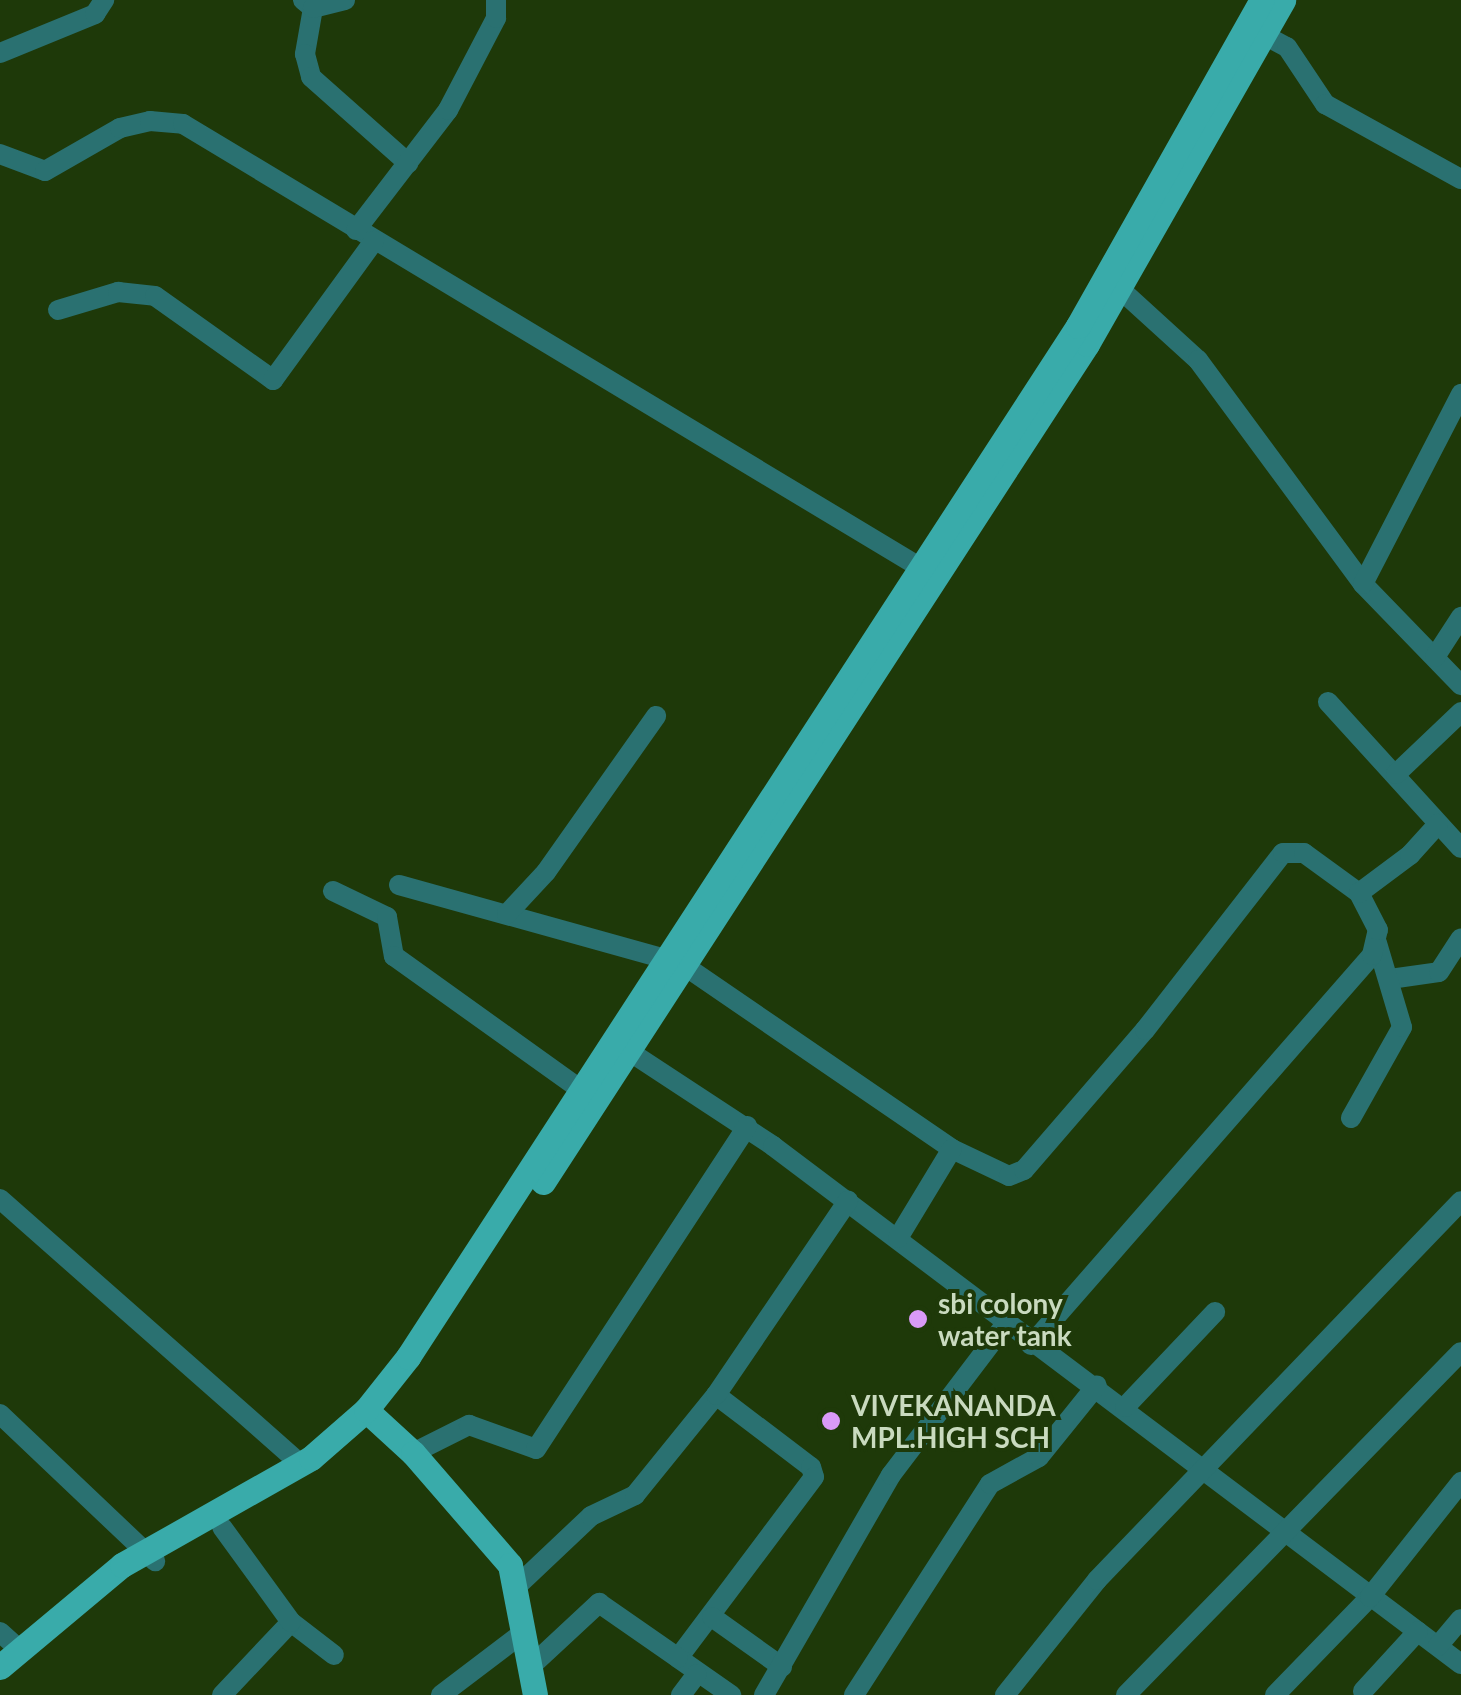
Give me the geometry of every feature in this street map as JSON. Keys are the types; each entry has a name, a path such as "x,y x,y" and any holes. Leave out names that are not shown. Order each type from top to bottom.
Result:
{"main road":[{"path":"1113,282 1262,0"},
{"path":"152,1555 222,1527 315,1474 371,1416 461,1309 620,1045 930,574 1283,0"},
{"path":"6,1649 95,1588 301,1464 371,1416 581,1090 620,1045"},
{"path":"371,1416 414,1453 496,1541 516,1588 535,1695"}],"street":[{"path":"0,53 95,14 104,0"},
{"path":"345,0 308,4 305,54 311,77 408,162"},
{"path":"58,310 118,292 155,296 273,380 408,162 448,110 496,18 496,0"},
{"path":"1264,35 1286,48 1325,104 1461,179"},
{"path":"0,154 45,171 120,128 167,120 930,574"},
{"path":"1113,282 1198,360 1363,584 1461,685"},
{"path":"1363,584 1461,394"},
{"path":"1435,657 1461,618"},
{"path":"1328,702 1461,848"},
{"path":"507,914 546,872 656,716"},
{"path":"1396,774 1459,717"},
{"path":"1358,893 1410,856 1438,824"},
{"path":"399,885 674,961 952,1148 1003,1176 1024,1170 1145,1030 1283,852 1304,853 1358,893 1378,930 1377,943 1402,1027 1350,1118"},
{"path":"333,891 387,917 394,956 581,1090"},
{"path":"1390,979 1440,972 1461,938"},
{"path":"1031,1344 1377,943"},
{"path":"620,1045 746,1126 848,1201 1005,1325 1097,1385 1461,1664"},
{"path":"414,1453 469,1425 536,1449 746,1126"},
{"path":"898,1238 952,1148"},
{"path":"0,1199 301,1464"},
{"path":"516,1588 591,1516 636,1495 716,1396 848,1201"},
{"path":"1013,1693 1097,1580 1208,1470 1461,1201"},
{"path":"1124,1407 1214,1312"},
{"path":"764,1695 891,1475 1005,1325"},
{"path":"1126,1695 1461,1352"},
{"path":"854,1695 990,1484 1013,1466 1039,1457 1097,1385"},
{"path":"678,1658 814,1477 811,1467 716,1396"},
{"path":"0,1414 152,1555"},
{"path":"1275,1695 1370,1597 1461,1482"},
{"path":"222,1527 292,1622 334,1655"},
{"path":"529,1668 600,1603 730,1695"},
{"path":"712,1617 782,1668"},
{"path":"1438,1646 1461,1619"},
{"path":"222,1695 292,1622"},
{"path":"1363,1691 1418,1631"},
{"path":"440,1695 524,1632"},
{"path":"682,1695 697,1674"}],"place":[{"name":"sbi colony water tank","path":"918,1319"},
{"name":"VIVEKANANDA MPL.HIGH SCH","path":"831,1421"}]}
